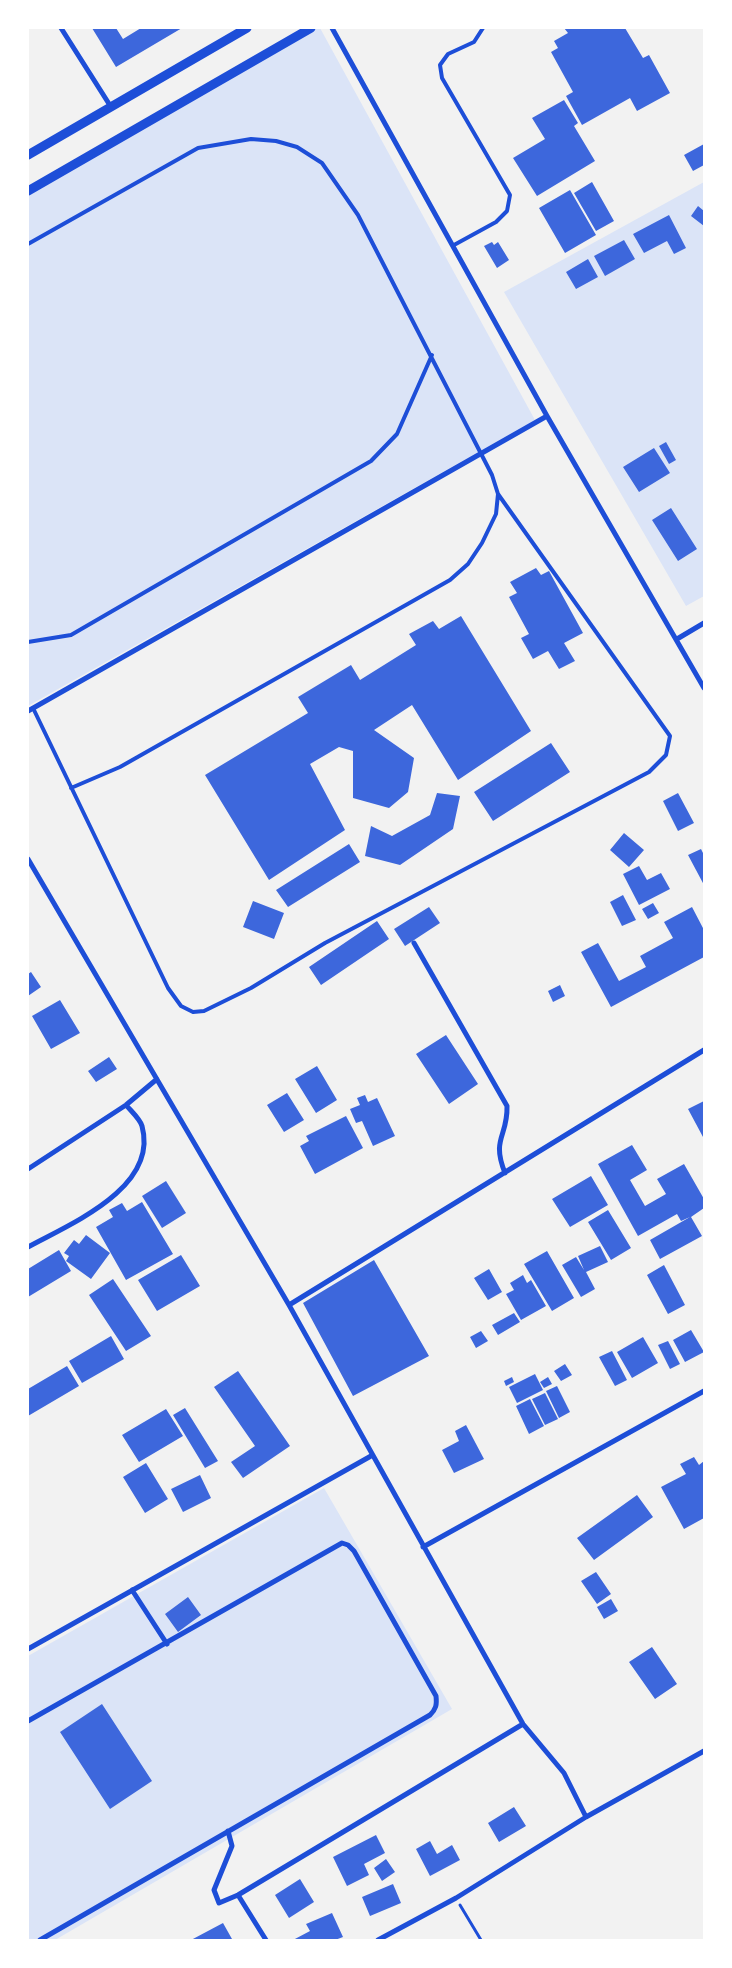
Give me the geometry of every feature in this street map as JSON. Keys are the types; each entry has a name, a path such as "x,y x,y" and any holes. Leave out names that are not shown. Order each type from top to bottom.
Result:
{"street":[{"path":"61,28 111,107"},
{"path":"28,155 248,28"},
{"path":"28,191 311,28"},
{"path":"332,28 454,245 547,416 678,639 704,688"},
{"path":"30,710 547,416"},
{"path":"678,639 704,623"},
{"path":"28,860 289,1305 371,1456 523,1724 564,1773 586,1817"},
{"path":"414,943 507,1106 508,1120 499,1140 498,1156 505,1173"},
{"path":"289,1305 704,1050"},
{"path":"28,1169 126,1105 156,1079"},
{"path":"28,1247 115,1196 133,1176 143,1154 142,1125 126,1105"},
{"path":"423,1548 704,1391"},
{"path":"28,1649 371,1456"},
{"path":"28,1721 342,1544 348,1545 354,1551 436,1696 436,1709 430,1715 40,1940"},
{"path":"132,1590 167,1644"},
{"path":"228,1831 232,1846 214,1890 215,1897 219,1903 238,1895 523,1724"},
{"path":"378,1940 456,1898 586,1817 704,1751"},
{"path":"238,1895 266,1940"}],"lane":[{"path":"454,245 496,222 507,211 510,195 442,78 440,65 448,54 474,42 483,28"},
{"path":"28,244 198,148 251,139 276,141 297,147 322,163 358,215 432,355 492,475 498,494 670,736 666,755 649,772 325,943 251,988 204,1011 193,1012 181,1006 168,988 71,788 30,710"},
{"path":"28,642 71,635 371,461 398,434 432,355"},
{"path":"71,788 120,767 450,580 468,564 482,543 496,514 498,494"}],"path":[{"path":"456,1898 481,1940"}],"shaded area":[{"path":"316,28 320,28 535,420 28,706 28,194"},
{"path":"704,182 704,596 686,606 504,292"},
{"path":"324,1488 452,1709 55,1940 28,1940 28,1656"}],"building":[{"path":"92,28 116,28 123,39 141,28 182,28 116,67"},
{"path":"564,28 625,28 643,58 649,55 670,93 637,111 630,98 582,125 566,96 573,92 551,52 558,48 554,41 568,33"},
{"path":"564,100 578,123 574,126 595,161 537,196 513,158 545,139 532,118"},
{"path":"704,144 704,165 693,171 684,155"},
{"path":"592,182 614,221 596,231 574,193"},
{"path":"570,190 596,235 565,253 539,208"},
{"path":"698,206 704,211 704,226 691,216"},
{"path":"669,215 686,248 674,254 667,241 644,253 633,234"},
{"path":"624,240 635,259 605,276 594,256"},
{"path":"492,242 494,245 498,242 509,260 497,268 484,246"},
{"path":"588,259 598,277 576,289 566,272"},
{"path":"666,442 676,460 669,464 659,446"},
{"path":"654,448 670,473 639,492 623,467"},
{"path":"671,508 697,549 678,561 652,520"},
{"path":"536,568 541,575 549,571 583,633 564,643 575,661 559,669 548,651 533,659 521,638 529,634 509,597 517,593 510,582"},
{"path":"461,616 531,731 458,780 412,705 374,730 414,758 408,792 389,808 353,798 353,751 339,747 310,764 345,830 269,880 205,775 308,713 298,697 351,665 360,680 416,645 409,634 433,621 439,629"},
{"path":"551,743 570,772 493,821 474,792"},
{"path":"437,793 460,796 453,829 400,865 365,856 371,826 392,836 430,815"},
{"path":"678,793 694,823 678,831 663,801"},
{"path":"624,833 644,850 629,867 610,850"},
{"path":"349,844 360,862 288,907 276,890"},
{"path":"701,849 704,855 704,885 688,855"},
{"path":"639,866 647,880 661,873 670,889 639,905 623,874"},
{"path":"623,895 636,920 622,926 610,902"},
{"path":"253,901 284,913 274,939 243,927"},
{"path":"653,903 659,913 648,919 642,909"},
{"path":"429,907 440,923 405,946 394,929"},
{"path":"692,907 704,930 704,957 611,1007 581,952 598,943 619,981 646,967 640,956 673,938 664,922"},
{"path":"377,921 389,939 321,985 309,967"},
{"path":"31,972 41,987 28,996 28,974"},
{"path":"560,985 565,996 553,1002 548,991"},
{"path":"60,1000 80,1033 51,1049 32,1016"},
{"path":"446,1035 478,1084 449,1104 416,1054"},
{"path":"109,1057 117,1069 96,1082 88,1071"},
{"path":"317,1066 337,1100 316,1113 295,1079"},
{"path":"287,1093 304,1120 284,1132 267,1105"},
{"path":"365,1095 368,1102 377,1098 395,1136 373,1146 362,1121 356,1123 350,1109 360,1105 357,1098"},
{"path":"704,1101 704,1136 703,1137 688,1109"},
{"path":"346,1116 363,1148 315,1174 300,1146 309,1141 306,1136"},
{"path":"632,1145 647,1170 630,1180 645,1206 666,1194 657,1179 684,1164 704,1199 704,1208 691,1217 702,1236 660,1259 650,1240 690,1217 681,1221 677,1214 638,1236 598,1164"},
{"path":"591,1176 608,1205 570,1227 552,1199"},
{"path":"166,1181 186,1213 162,1228 142,1196"},
{"path":"142,1202 173,1254 126,1280 96,1227 113,1217 109,1210 122,1203 127,1211"},
{"path":"608,1210 631,1248 611,1260 588,1222"},
{"path":"86,1235 110,1253 91,1279 66,1261 69,1256 64,1253 74,1240 79,1244"},
{"path":"600,1246 608,1262 586,1272 595,1289 581,1297 562,1265 576,1257 584,1270 578,1256"},
{"path":"59,1250 71,1271 28,1297 28,1269"},
{"path":"547,1251 574,1298 552,1311 524,1264"},
{"path":"181,1255 200,1286 157,1311 138,1280"},
{"path":"374,1260 429,1356 353,1396 303,1303"},
{"path":"664,1265 685,1305 668,1314 647,1275"},
{"path":"489,1269 502,1292 488,1300 474,1278"},
{"path":"523,1275 527,1283 531,1280 546,1306 521,1320 506,1294 514,1290 510,1283"},
{"path":"113,1279 151,1336 126,1351 89,1295"},
{"path":"514,1313 520,1322 498,1335 492,1325"},
{"path":"691,1330 704,1352 685,1362 673,1340"},
{"path":"481,1331 488,1341 476,1348 470,1337"},
{"path":"111,1336 124,1359 82,1383 69,1361"},
{"path":"643,1337 658,1363 632,1378 617,1352"},
{"path":"668,1341 680,1364 670,1369 658,1345"},
{"path":"612,1351 627,1380 615,1386 599,1357"},
{"path":"565,1364 572,1375 561,1381 554,1371"},
{"path":"67,1366 79,1386 28,1416 28,1389"},
{"path":"238,1371 290,1446 243,1478 231,1462 255,1446 214,1387"},
{"path":"535,1374 543,1390 517,1403 509,1387"},
{"path":"512,1377 514,1382 506,1386 504,1381"},
{"path":"548,1377 552,1384 544,1388 540,1382"},
{"path":"557,1386 570,1412 559,1418 546,1391"},
{"path":"545,1393 558,1419 545,1425 532,1399"},
{"path":"530,1399 544,1426 529,1434 516,1406"},
{"path":"185,1408 218,1461 205,1468 173,1415"},
{"path":"166,1409 183,1436 139,1462 122,1435"},
{"path":"466,1425 484,1459 454,1473 442,1450 459,1441 455,1431"},
{"path":"694,1457 699,1465 704,1461 704,1518 684,1529 661,1487 686,1474 680,1464"},
{"path":"146,1463 168,1499 145,1513 123,1477"},
{"path":"200,1475 211,1498 183,1512 171,1489"},
{"path":"637,1495 653,1517 594,1560 577,1538"},
{"path":"596,1572 611,1594 597,1604 581,1581"},
{"path":"188,1597 201,1615 178,1632 165,1614"},
{"path":"611,1599 618,1611 604,1619 597,1607"},
{"path":"652,1647 677,1684 655,1699 629,1662"},
{"path":"102,1704 152,1781 110,1809 60,1732"},
{"path":"514,1807 526,1826 499,1842 488,1823"},
{"path":"376,1835 385,1853 364,1864 369,1875 347,1886 333,1857"},
{"path":"430,1841 437,1854 452,1845 460,1860 430,1876 416,1849"},
{"path":"386,1859 395,1872 382,1881 374,1868"},
{"path":"300,1879 314,1902 289,1918 275,1895"},
{"path":"393,1884 401,1903 370,1916 362,1897"},
{"path":"332,1913 343,1937 335,1940 293,1940 310,1931 306,1924"},
{"path":"223,1923 232,1939 191,1940"}]}
